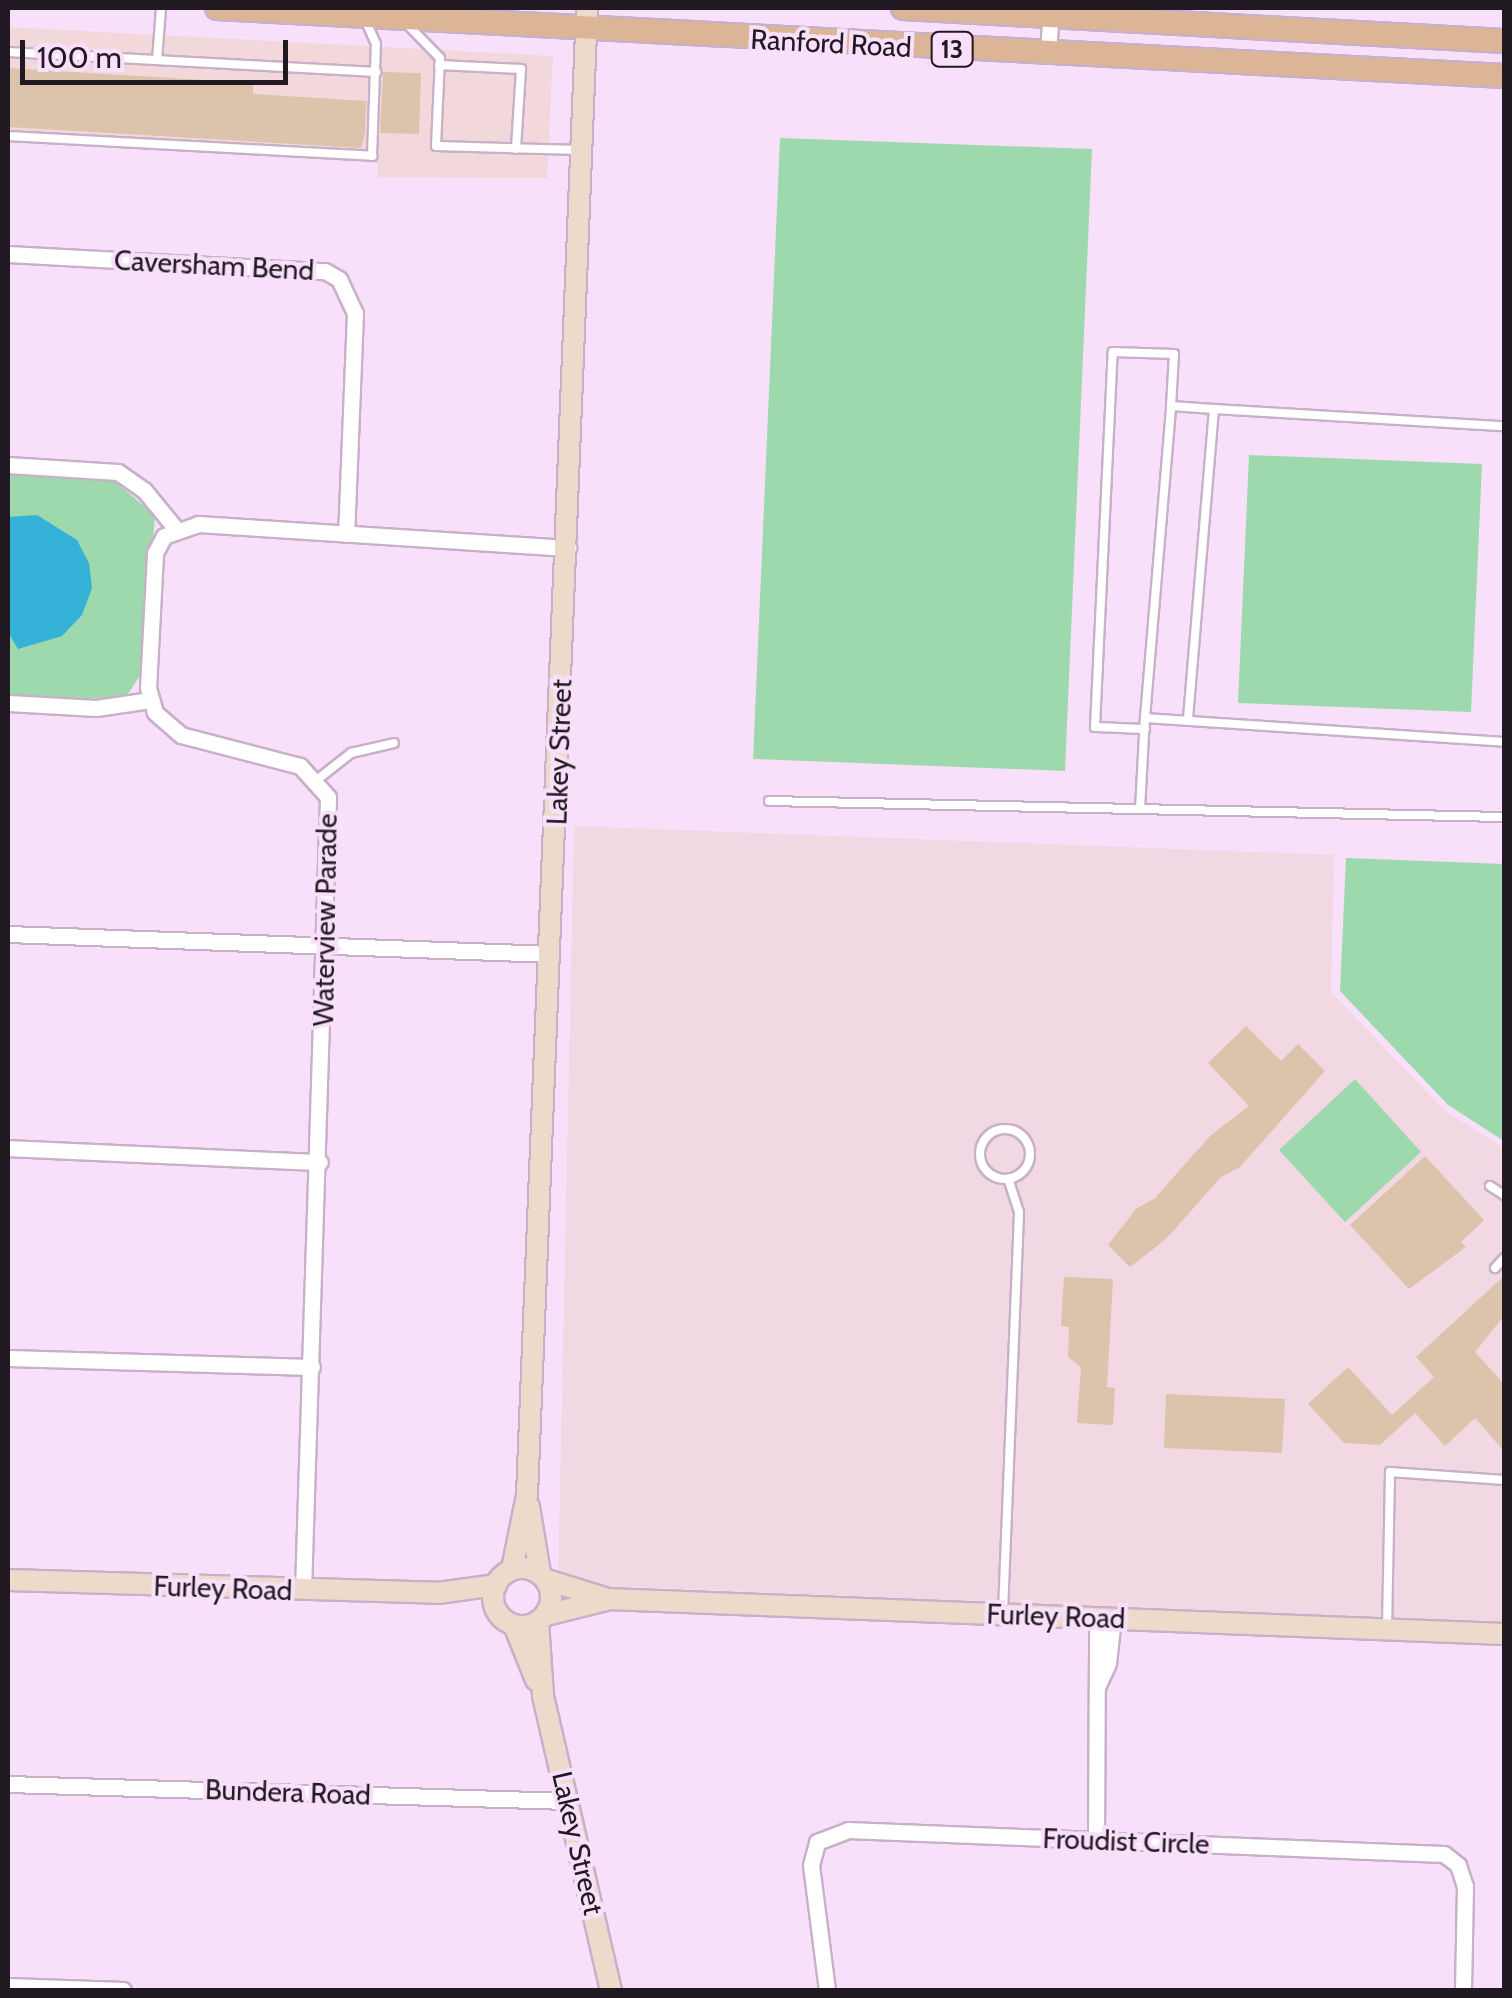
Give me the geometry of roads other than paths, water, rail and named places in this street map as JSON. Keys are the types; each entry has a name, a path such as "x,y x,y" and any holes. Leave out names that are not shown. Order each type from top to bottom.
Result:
{"main road":[{"name":"Ranford Road","path":"217,8 400,17 586,19 1073,56 1504,76"},
{"name":"Ranford Road","path":"903,8 1074,12 1504,41"}],"street":[{"path":"1048,54 1051,12"},
{"path":"1073,56 1074,12"},
{"name":"Lakey Street","path":"512,1570 527,1496 568,548 586,19"},
{"name":"Caversham Bend","path":"8,254 325,271 338,279 356,313 346,534"},
{"path":"8,465 118,472 144,490 176,529"},
{"path":"8,703 96,708 150,700 155,553 176,529 198,524 568,548"},
{"name":"Waterview Parade","path":"150,700 162,722 181,736 300,766 318,779 328,796 320,1162 303,1590"},
{"path":"8,934 550,954"},
{"path":"8,1148 320,1162"},
{"path":"8,1358 312,1368"},
{"name":"Lakey Street","path":"527,1496 543,1577 552,1598 542,1618 543,1696"},
{"path":"496,1611 496,1584 512,1570 543,1577"},
{"name":"Furley Road","path":"543,1577 608,1599 1504,1634"},
{"name":"Furley Road","path":"8,1580 438,1594 496,1584"},
{"name":"Furley Road","path":"438,1594 496,1611"},
{"name":"Furley Road","path":"542,1618 608,1599"},
{"name":"Lakey Street","path":"496,1611 514,1625 543,1696 611,1990"},
{"path":"514,1625 542,1618"},
{"path":"1096,1840 1098,1686 1108,1663 1105,1618"},
{"name":"Bundera Road","path":"8,1784 568,1801"},
{"name":"Froudist Circle","path":"827,1990 811,1865 817,1842 832,1832 1444,1854 1458,1864 1465,1886 1462,1990"},
{"path":"8,1986 123,1990"}],"lane":[{"path":"157,60 161,8"},
{"path":"8,136 372,156 376,72 372,28 362,15"},
{"path":"400,17 439,64 436,146 581,150"},
{"path":"8,52 376,72"},
{"path":"439,64 522,68 516,150"},
{"path":"1140,809 1174,354 1113,352 1095,727 1145,729"},
{"path":"1171,406 1504,426"},
{"path":"1188,720 1214,409"},
{"path":"1146,718 1504,742"},
{"path":"318,779 351,753 394,743"},
{"path":"769,801 1504,818"},
{"path":"1006,1128 1022,1134 1030,1149 1028,1166 1008,1179 992,1176 980,1156 990,1133 1006,1128"},
{"path":"1003,1614 1019,1212 1008,1179"},
{"path":"1490,1186 1504,1194"},
{"path":"1495,1268 1504,1258"},
{"path":"1387,1629 1390,1472 1504,1480"}],"water":[{"path":"37,515 77,540 89,563 92,588 82,615 62,636 18,649 8,632 8,517"}]}
